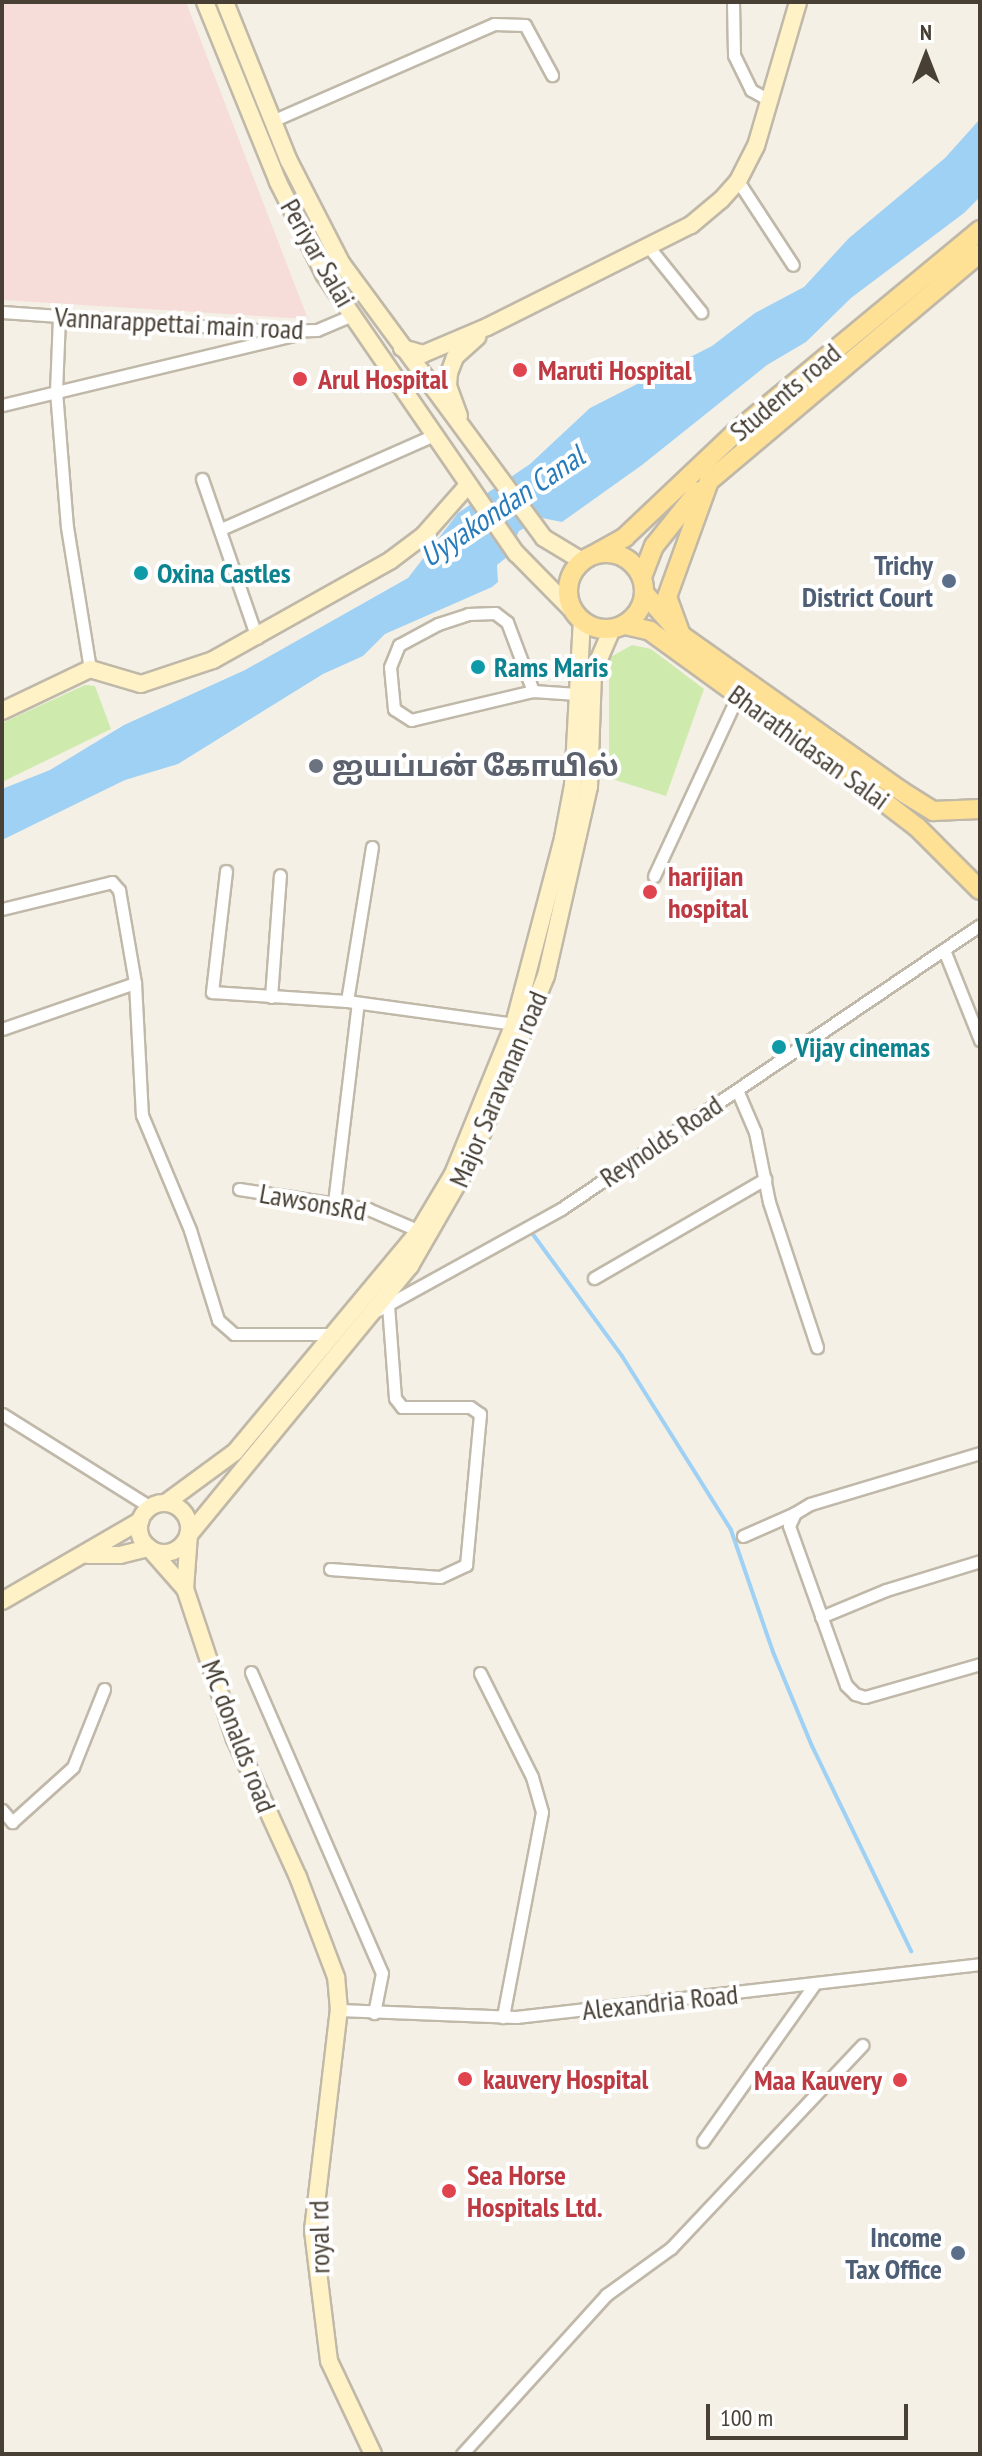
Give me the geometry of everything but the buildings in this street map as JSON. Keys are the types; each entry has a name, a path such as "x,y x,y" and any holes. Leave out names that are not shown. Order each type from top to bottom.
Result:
{"main road":[{"name":"Periyar Salai","path":"225,2 272,121 342,264 400,347 544,538 587,558"},
{"path":"400,347 423,354 487,327 691,225 738,181 756,146 798,2"},
{"name":"Periyar Salai","path":"208,3 288,204 324,274 468,485"},
{"name":"Students road","path":"587,558 625,537 736,432 980,230"},
{"path":"2,711 90,669 133,684 148,683 257,638 391,560 423,536 468,485 516,553 577,616 614,632 635,617 643,585 674,517 709,481 980,253"},
{"path":"466,434 448,386 449,373 455,357 487,327"},
{"path":"681,635 667,597 709,481"},
{"path":"577,616 567,589 587,558 618,555 643,585"},
{"name":"Bharathidasan Salai","path":"643,585 681,635 933,811"},
{"name":"Major Saravanan road","path":"514,1024 563,838 573,785 577,616"},
{"name":"Bharathidasan Salai","path":"614,632 650,631 917,827 980,890"},
{"name":"Major Saravanan road","path":"189,1535 243,1473 366,1317 472,1158 546,976 589,787 593,673 614,632"},
{"path":"917,827 933,811 980,809"},
{"path":"2,1601 88,1555 223,1463 329,1337 424,1234 453,1174 514,1024"},
{"path":"88,1555 120,1555 149,1548 167,1553 189,1535 187,1515 152,1510"},
{"path":"152,1510 141,1539 185,1589"},
{"name":"MC donalds road","path":"189,1535 185,1589 235,1739 298,1877 336,1977 339,2010"},
{"name":"royal rd","path":"339,2010 313,2230 329,2361 373,2454"}],"street":[{"path":"733,2 734,55 751,90 769,100"},
{"path":"272,121 494,24 525,25 552,75"},
{"path":"738,181 793,265"},
{"path":"648,246 701,312"},
{"name":"Vannarappettai main road","path":"2,312 317,330 353,315"},
{"path":"59,317 56,391 67,527 90,669"},
{"path":"2,405 317,330"},
{"path":"221,529 434,435"},
{"path":"202,479 257,638"},
{"path":"533,691 511,632 495,613 468,614 438,624 399,645 390,667 394,709 411,720 533,691 577,694"},
{"path":"654,876 738,695"},
{"path":"334,1203 353,1002 372,847"},
{"path":"226,871 212,992 353,1002 514,1024"},
{"path":"271,997 280,875"},
{"path":"2,909 112,882 119,890 135,983 142,1115 190,1230 218,1320 234,1334 329,1337"},
{"name":"Reynolds Road","path":"329,1337 561,1209 980,925"},
{"path":"944,950 980,1040"},
{"path":"2,1029 135,983"},
{"path":"737,1090 755,1132 765,1179 817,1347"},
{"path":"594,1278 765,1179"},
{"name":"LawsonsRd","path":"239,1189 368,1209 424,1234"},
{"path":"330,1569 440,1577 466,1565 480,1414 470,1407 402,1407 395,1398 388,1304"},
{"path":"2,1414 152,1510"},
{"path":"743,1536 795,1513 980,1453"},
{"path":"795,1513 789,1526 846,1685 855,1694 865,1697 980,1664"},
{"path":"821,1617 886,1590 980,1561"},
{"path":"251,1672 382,1973 374,2013"},
{"path":"480,1673 532,1777 542,1812 503,2017"},
{"path":"2,1810 12,1822 73,1767 104,1689"},
{"name":"Alexandria Road","path":"339,2010 503,2017 813,1986 980,1964"},
{"path":"703,2141 813,1986"},
{"path":"462,2454 606,2295 671,2248 862,2045"}],"shaded area":[{"path":"2,2 186,2 308,319 2,300"}],"green space":[{"path":"632,645 651,649 704,689 666,796 609,778 609,658"},
{"path":"85,685 95,686 111,729 2,782 2,723"}],"water":[{"name":"Uyyakondan Canal","path":"980,119 980,197 964,213 851,298 806,342 767,365 642,465 562,522 542,518 519,531 507,557 497,565 498,582 492,587 385,634 363,656 323,674 178,764 125,780 2,840 2,789 50,770 124,725 245,670 408,578 458,513 530,464 590,408 712,346 755,313 804,287 849,238 945,158"}],"waterway":[{"path":"529,1229 622,1356 731,1530 773,1652 812,1746 911,1951"}],"place":[{"name":"Maruti Hospital","path":"520,370"},
{"name":"Arul Hospital","path":"300,379"},
{"name":"Oxina Castles","path":"141,573"},
{"name":"Trichy District Court","path":"949,581"},
{"name":"Rams Maris","path":"478,667"},
{"name":"ஐயப்பன் கோயில்","path":"316,766"},
{"name":"harijian hospital","path":"650,892"},
{"name":"Vijay cinemas","path":"779,1047"},
{"name":"kauvery Hospital","path":"465,2079"},
{"name":"Maa Kauvery","path":"900,2080"},
{"name":"Sea Horse Hospitals Ltd.","path":"449,2191"},
{"name":"Income Tax Office","path":"958,2253"}]}
